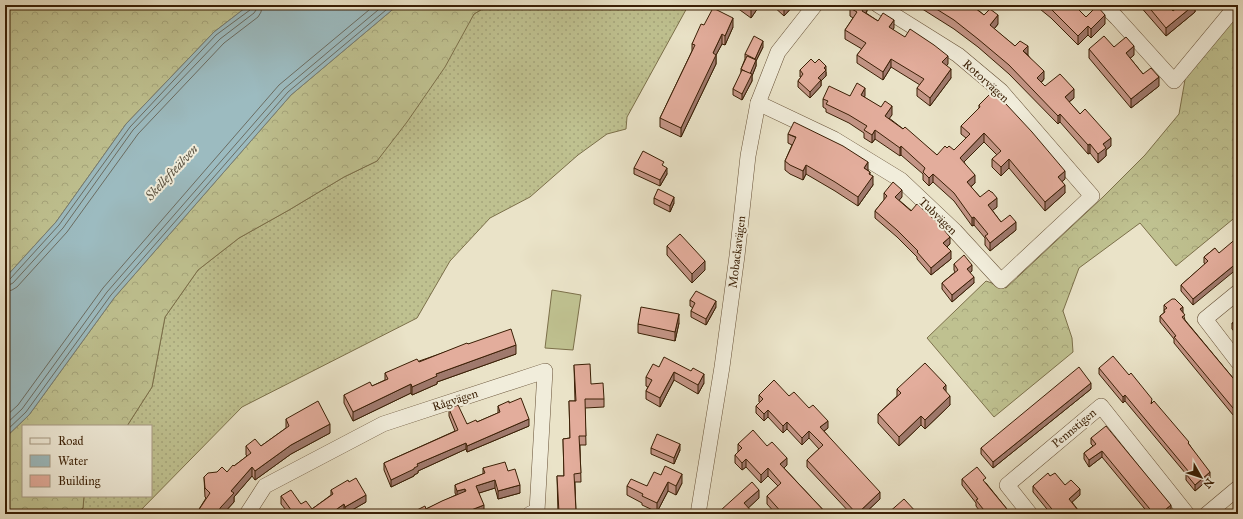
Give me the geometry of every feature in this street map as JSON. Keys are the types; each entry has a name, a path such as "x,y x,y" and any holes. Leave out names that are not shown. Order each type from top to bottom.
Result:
{"street":[{"name":"Mobackavägen","path":"698,514 722,367 737,256 748,156 758,103 778,52 815,5"},
{"name":"Rotorvägen","path":"878,5 958,55 1001,91 1092,196"},
{"path":"1104,5 1174,81 1237,5"},
{"name":"Tubvägen","path":"758,103 834,139 901,180 955,231 1000,281 1092,196"},
{"path":"1238,292 1205,319 1238,362"},
{"name":"Rågvägen","path":"247,514 265,486 383,424 545,371 537,511 530,514"},
{"name":"Pennstigen","path":"1030,514 1007,485 1100,406 1187,514"},
{"path":"1207,514 1238,488"}],"green space":[{"path":"5,5 249,5 214,32 126,124 56,222 5,278"},
{"path":"398,5 489,5 474,14 445,67 407,122 377,161 344,177 239,238 198,270 165,317 152,387 128,425 22,425 22,497 84,497 83,508 75,514 5,514 5,438 29,415 114,298 291,95"},
{"path":"489,5 688,6 627,117 626,129 607,134 578,155 530,197 490,218 450,261 417,318 242,407 137,514 75,514 83,508 84,497 152,497 152,425 128,425 152,387 165,317 198,270 239,238 344,177 377,161 474,14"},
{"path":"1238,13 1238,215 1176,266 1140,223 1079,268 1063,311 1072,338 1073,352 994,417 927,338 986,281 1006,288 1103,197 1145,155 1179,114 1186,74"},
{"path":"552,290 581,295 573,350 545,348"}],"water":[{"name":"Skellefteälven","path":"249,5 398,5 291,95 114,298 29,415 5,438 5,278 56,222 126,124 214,32"}],"building":[{"path":"744,5 755,5 751,10"},
{"path":"851,5 865,5 862,11 878,21 883,13 894,20 889,27 905,37 910,29 948,56 942,62 951,69 930,98 917,88 924,79 891,59 883,72 857,55 866,43 845,30 857,12 850,8"},
{"path":"930,5 971,5 984,15 990,9 998,15 990,25 1015,46 1020,41 1028,46 1023,51 1044,71 1037,78 1045,86 1060,74 1074,89 1065,97 1080,114 1085,109 1111,138 1103,144 1106,148 1098,154 1060,114 1058,116 1009,65 954,20"},
{"path":"1046,5 1074,5 1086,17 1097,6 1105,15 1091,29 1088,26 1078,36"},
{"path":"1147,5 1168,5 1173,11 1180,5 1194,5 1166,28"},
{"path":"713,8 733,18 725,36 722,34 713,53 716,55 681,128 660,118 695,45 692,44 701,24 704,25"},
{"path":"754,36 763,41 755,59 745,54"},
{"path":"1104,36 1114,47 1126,37 1134,46 1126,53 1143,74 1151,68 1159,77 1131,99 1089,49"},
{"path":"747,56 756,60 750,74 741,69"},
{"path":"811,59 815,63 819,59 826,66 824,68 826,70 818,78 821,80 810,92 798,81 803,74 800,70"},
{"path":"742,70 752,74 742,94 733,89"},
{"path":"857,83 865,88 861,95 881,107 885,101 892,106 885,116 903,129 905,127 937,155 945,146 947,148 949,146 954,150 970,134 961,126 980,107 979,105 992,92 1006,104 1032,132 1065,171 1058,177 1065,185 1045,202 1009,159 1001,167 992,159 1001,151 984,133 960,158 975,175 967,182 980,197 989,190 992,192 997,198 988,205 1001,222 1010,215 1016,222 990,243 985,236 988,234 974,217 972,218 954,193 933,174 929,178 923,172 925,168 901,146 900,148 875,130 872,135 864,130 867,126 826,104 828,101 823,99 829,86 850,96"},
{"path":"794,122 843,146 868,162 864,168 873,176 858,197 806,165 803,171 785,161 796,137 788,134"},
{"path":"643,151 664,162 662,165 667,168 660,180 634,168"},
{"path":"893,182 902,190 895,197 911,211 917,204 938,223 950,237 943,243 951,251 931,268 917,252 918,251 875,211 887,196 884,193"},
{"path":"658,189 674,197 670,206 654,198"},
{"path":"680,234 705,261 692,274 667,246"},
{"path":"1238,237 1238,262 1193,299 1181,285 1208,261 1204,257 1215,248 1219,253"},
{"path":"964,255 972,265 967,269 974,277 952,295 942,283 958,270 954,264"},
{"path":"696,291 716,301 706,319 691,311 695,303 690,300"},
{"path":"1172,299 1175,299 1183,307 1180,309 1185,315 1182,317 1238,384 1238,414 1174,337 1176,336 1160,316 1167,308 1164,305"},
{"path":"641,307 679,314 675,332 638,324"},
{"path":"1238,318 1238,330 1232,323"},
{"path":"511,329 516,345 436,374 437,376 412,387 411,384 353,412 344,395 370,382 372,386 388,379 385,373 417,359 419,362 467,343 468,344"},
{"path":"1113,356 1129,375 1131,373 1152,399 1151,404 1154,401 1189,442 1188,443 1210,472 1195,485 1186,474 1189,472 1125,395 1123,397 1099,368"},
{"path":"664,357 691,371 693,368 704,374 698,385 674,372 660,398 646,391 652,380 646,377 653,364 659,367"},
{"path":"925,363 946,385 943,388 950,396 925,420 921,416 899,437 878,414 901,393 897,389"},
{"path":"590,364 591,384 603,383 604,399 585,399 586,436 579,436 581,473 574,474 576,511 575,514 552,514 559,513 557,476 564,476 563,439 570,438 569,401 576,401 574,365"},
{"path":"1079,367 1091,383 993,462 981,448"},
{"path":"774,380 789,396 794,392 809,408 813,405 828,421 820,427 880,492 857,514 807,460 823,445 809,431 802,438 787,422 783,426 768,410 764,414 756,406 763,399 759,395"},
{"path":"521,398 529,419 467,446 466,443 417,464 418,466 414,469 391,480 384,463 458,430 449,409 458,405 467,424 476,420 477,422 500,412 498,406"},
{"path":"318,401 330,424 291,445 255,471 252,467 231,491 234,493 216,514 196,514 210,493 205,488 204,477 208,473 217,472 222,467 227,472 233,465 234,466 251,453 246,446 255,439 261,446 289,426 286,419"},
{"path":"1106,426 1171,505 1160,514 1154,514 1102,451 1089,460 1084,453 1096,444 1091,438"},
{"path":"753,430 767,446 772,442 787,458 780,464 827,514 783,514 767,496 781,483 768,468 761,475 746,459 742,463 735,455 742,448 738,444"},
{"path":"657,434 680,444 674,458 651,448"},
{"path":"505,462 508,471 515,469 520,485 498,491 495,480 476,486 484,505 461,514 417,514 415,511 425,506 426,509 466,491 465,489 457,491 455,485 485,473 483,468"},
{"path":"665,466 682,474 676,486 668,482 657,503 642,496 643,494 627,486 631,479 647,486 654,472 661,475"},
{"path":"977,467 986,478 983,480 1011,514 987,514 976,500 978,499 962,479"},
{"path":"1048,473 1050,476 1055,473 1065,485 1071,480 1080,489 1069,499 1081,514 1056,514 1033,486"},
{"path":"356,478 366,495 345,507 344,504 330,514 294,514 281,496 291,490 301,504 306,501 312,509 333,494 331,490 348,480 349,482"},
{"path":"752,482 759,490 744,503 754,514 724,514 721,510"},
{"path":"904,499 918,514 887,514"}]}
